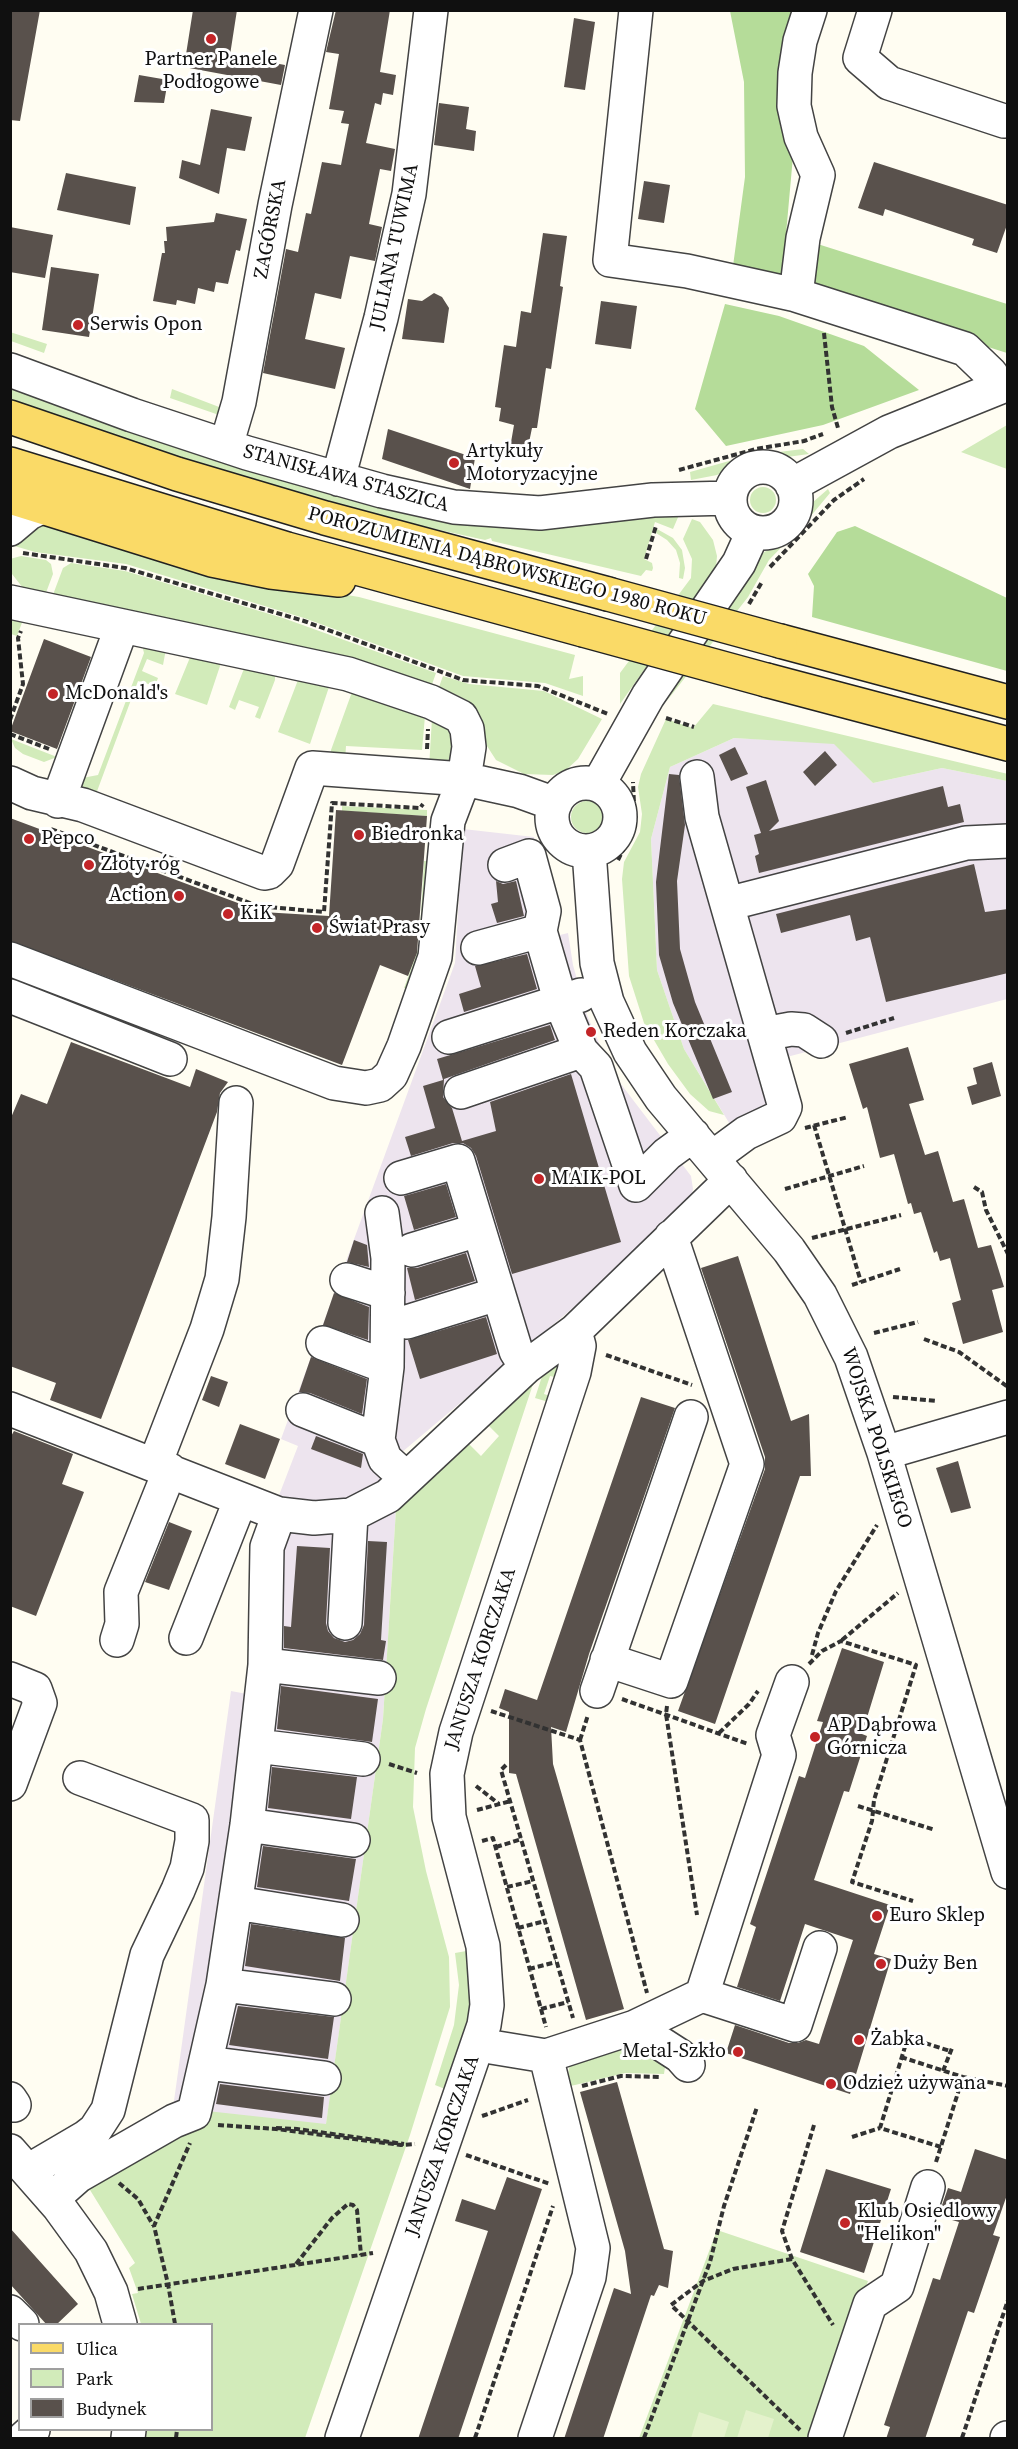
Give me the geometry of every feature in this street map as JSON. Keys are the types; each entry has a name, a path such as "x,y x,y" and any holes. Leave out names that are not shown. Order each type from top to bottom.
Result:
{"main road":[{"name":"POROZUMIENIA DĄBROWSKIEGO 1980 ROKU","path":"10,417 200,481 325,518 1008,702"},
{"name":"POROZUMIENIA DĄBROWSKIEGO 1980 ROKU","path":"10,464 157,512 766,680 1008,744"},
{"path":"10,497 175,550 233,565 271,572 355,581 406,581"}],"street":[{"name":"ZAGÓRSKA","path":"226,446 239,402 275,205 316,10"},
{"name":"JULIANA TUWIMA","path":"338,480 381,318 409,194 431,10"},
{"path":"636,10 610,260 687,271 808,299 965,349 1001,386 889,432 792,485"},
{"path":"808,299 803,238 818,175 801,137 794,106 795,73 800,41 810,10"},
{"path":"875,10 860,58 889,83 1006,119"},
{"name":"STANISŁAWA STASZICA","path":"10,370 226,446 338,480 436,504 520,513 553,513 662,499 730,498"},
{"path":"761,468 779,472 792,485 796,502 794,511 785,525 770,532 753,532 745,528 733,515 730,498 732,489 743,474 761,468"},
{"path":"15,540 29,513 42,507"},
{"path":"598,785 648,696 739,563 753,532"},
{"path":"10,959 334,1083 366,1088 380,1085 391,1075 404,1046 435,957 448,822 464,779 469,747 467,729 461,717 447,709 348,674 122,626 18,612"},
{"path":"65,781 122,626"},
{"path":"10,759 65,781 83,805 264,873 273,870 277,864 312,768 464,779 519,791 555,804"},
{"path":"10,1409 162,1467 240,1501 279,1514 314,1518 351,1515 388,1496 526,1367 575,1331 671,1238 712,1158 746,1133 778,1119 785,1111 702,817 698,777"},
{"path":"10,783 65,781"},
{"path":"577,784 598,785 616,799 621,821 610,842 589,851 578,850 559,837 554,827 555,804 560,795 577,784"},
{"path":"727,904 966,843 1008,841"},
{"name":"WOJSKA POLSKIEGO","path":"589,851 593,927 603,987 620,1034 638,1066 789,1250 820,1294 852,1357 884,1454 1008,1872"},
{"path":"505,864 529,856 544,911 540,931 561,1003 581,1051 596,1067 636,1185 667,1154 712,1158"},
{"path":"478,948 540,931"},
{"path":"448,1037 561,1003 603,987"},
{"path":"10,996 170,1059"},
{"path":"764,1034 790,1029 804,1030 821,1041"},
{"path":"461,1092 581,1051"},
{"path":"117,1640 122,1624 121,1592 222,1279 229,1218 236,1103"},
{"path":"401,1178 458,1161 497,1294 516,1351 526,1367"},
{"path":"382,1213 388,1258 387,1367 378,1440 385,1459 406,1478"},
{"path":"412,1250 478,1230"},
{"path":"607,1660 672,1680 747,1464 671,1238"},
{"path":"347,1280 388,1293"},
{"path":"407,1322 497,1294"},
{"name":"JANUSZA KORCZAKA","path":"342,2439 479,2045 487,2005 487,1972 480,1929 453,1832 447,1774 456,1732 574,1372 579,1346 575,1331"},
{"path":"323,1343 387,1367"},
{"path":"303,1410 378,1440"},
{"path":"597,1690 691,1417"},
{"path":"884,1454 1008,1417"},
{"path":"186,1638 240,1501"},
{"path":"52,2199 78,2176 174,2121 194,2113 223,1985 236,1904 257,1746 265,1665 267,1547 279,1514"},
{"path":"345,1623 351,1515"},
{"path":"265,1665 379,1678"},
{"path":"10,1679 35,1689 40,1703 10,1784"},
{"path":"702,1995 779,1755 773,1735 792,1682"},
{"path":"257,1746 363,1760"},
{"path":"80,1778 192,1820 192,1841 186,1868 147,1955 108,2110 86,2137 19,2161 52,2199 91,2251 111,2292 119,2323"},
{"path":"247,1825 353,1840"},
{"path":"236,1904 342,1920"},
{"path":"479,2045 560,2052 644,2022 702,1995 795,2025 820,1948"},
{"path":"223,1985 334,1999"},
{"path":"644,2022 688,2065"},
{"path":"535,2439 592,2264 593,2248 568,2185 555,2093 560,2052"},
{"path":"207,2063 324,2078"},
{"path":"825,2439 870,2304 897,2286 933,2173"}],"path":[{"path":"808,299 838,428"},
{"path":"786,444 813,438"},
{"path":"823,513 834,500 870,474"},
{"path":"646,559 654,531"},
{"path":"15,540 125,568 304,621 463,680 538,686 608,714"},
{"path":"10,720 23,684 18,638 18,612"},
{"path":"662,717 694,727"},
{"path":"426,758 429,719"},
{"path":"10,734 65,781"},
{"path":"821,1041 894,1018"},
{"path":"814,1125 861,1282"},
{"path":"785,1189 864,1166"},
{"path":"974,1187 982,1192 986,1210 1008,1254"},
{"path":"810,1238 901,1215"},
{"path":"852,1285 900,1269"},
{"path":"874,1333 918,1322"},
{"path":"924,1339 959,1352 1008,1387"},
{"path":"604,1354 692,1385"},
{"path":"893,1397 937,1401"},
{"path":"812,1655 818,1633 836,1591 879,1523"},
{"path":"792,1682 822,1651 841,1641 902,1589"},
{"path":"841,1641 916,1665 874,1800 873,1811 852,1882 914,1901"},
{"path":"597,1690 779,1755"},
{"path":"466,1702 580,1740"},
{"path":"586,1722 580,1740 644,2022"},
{"path":"669,1737 698,1921"},
{"path":"506,1766 501,1770 568,2002 560,2052"},
{"path":"396,1768 417,1773"},
{"path":"453,1832 511,1801"},
{"path":"858,1806 935,1830"},
{"path":"453,1832 493,1838 541,2009 560,2052"},
{"path":"496,1847 522,1839"},
{"path":"507,1887 533,1881"},
{"path":"518,1928 545,1921"},
{"path":"529,1969 556,1962"},
{"path":"541,2009 568,2002"},
{"path":"895,2030 894,2033 951,2049 943,2071"},
{"path":"880,2128 908,2037"},
{"path":"902,2057 963,2077 1007,2086"},
{"path":"448,2132 489,2113 555,2093 621,2076 666,2077 688,2065"},
{"path":"933,2173 963,2077"},
{"path":"644,2439 703,2281 724,2206 757,2107"},
{"path":"214,2125 276,2129 407,2144"},
{"path":"814,2125 782,2231 792,2259 853,2356"},
{"path":"852,2137 880,2128 941,2147"},
{"path":"154,2226 185,2155 191,2133"},
{"path":"471,2157 568,2185 474,2439"},
{"path":"114,2179 133,2193 154,2226 175,2323"},
{"path":"295,2265 332,2218 348,2204 352,2204 357,2210 361,2255"},
{"path":"144,2288 373,2253"},
{"path":"792,2259 733,2269 703,2281 671,2305 809,2439"},
{"path":"962,2439 1008,2301"}],"shaded area":[{"path":"734,738 834,743 873,783 942,768 1007,781 1007,999 764,1063 770,1105 731,1126 684,1049 657,970 651,839 670,767"},
{"path":"463,829 534,837 552,937 568,933 573,965 587,1015 611,1071 691,1176 693,1189 691,1198 619,1269 395,1458 396,1509 383,1719 326,2125 173,2108 231,1691 247,1694 261,1542 298,1446 281,1439 455,963"}],"green space":[{"path":"730,11 799,11 784,72 780,125 793,156 786,234 1007,304 1007,353 733,266 745,177 744,82"},
{"path":"725,304 779,316 864,346 919,390 823,425 726,446 695,409"},
{"path":"10,332 47,344 44,353 11,341"},
{"path":"10,383 171,441 601,517 679,515 673,529 655,522 644,559 652,563 653,568 652,571 646,570 641,576 492,541 491,538 485,540 358,512 356,508 349,509 190,463 185,459 181,460 11,403"},
{"path":"172,389 227,410 219,415 170,398"},
{"path":"1007,425 1007,469 961,452"},
{"path":"803,449 809,454 787,457 757,456 717,475 691,480 690,472 747,456"},
{"path":"763,487 772,491 776,500 772,509 763,513 754,509 750,500 754,491"},
{"path":"828,489 830,493 805,523 769,560 748,597 666,702 763,553 794,533 812,503"},
{"path":"692,519 700,522 713,540 717,556 716,568 620,704 620,673 691,578 692,559 683,539"},
{"path":"37,523 235,576 359,597 575,655 569,679 583,676 583,696 545,683 463,676 304,618 126,564 35,552 11,545 15,537"},
{"path":"855,526 1007,598 1007,671 812,617 814,586 808,574 837,532"},
{"path":"657,529 673,538 682,550 685,568 683,579 679,578 680,563 676,550 656,533"},
{"path":"21,556 46,560 51,564 53,574 44,598 23,588 12,574 10,559"},
{"path":"71,563 125,571 283,618 436,673 430,690 51,600 63,568"},
{"path":"10,616 23,620 17,636 11,634"},
{"path":"133,639 166,649 163,665 147,659 142,671 158,678 155,686 138,681 96,794 78,791 77,779 98,775 144,653 142,645 125,647"},
{"path":"191,655 221,663 207,705 175,694"},
{"path":"245,666 275,672 275,680 260,719 255,717 259,707 239,700 235,710 229,707"},
{"path":"443,676 469,684 544,691 602,719 578,759 566,770 553,775 524,774 496,760 487,746 481,717 467,700 439,687"},
{"path":"298,680 330,684 310,744 278,732"},
{"path":"352,692 425,716 422,750 346,746 345,762 331,755"},
{"path":"713,704 1008,774 1007,781 942,768 873,783 834,744 734,738 670,767 651,839 657,970 684,1049 724,1115 709,1111 690,1094 668,1064 644,1023 629,976 622,879 624,862 640,832 642,814 638,787 641,774 666,719 693,728"},
{"path":"432,718 455,728 452,758 429,768"},
{"path":"11,739 57,757 44,762 23,754 15,748"},
{"path":"587,801 599,805 603,817 599,829 587,833 575,829 571,817 575,805"},
{"path":"342,806 427,810 427,816 342,811"},
{"path":"433,811 437,811 416,992 404,988 419,947 424,861 430,861"},
{"path":"551,1362 558,1364 561,1371 559,1378 550,1376 544,1394 553,1397 552,1403 535,1398 546,1364"},
{"path":"534,1381 415,1748 413,1807 426,1871 449,1957 450,2007 410,2135 305,2438 146,2438 147,2431 213,2431 213,2323 141,2323 132,2294 138,2293 129,2268 135,2263 90,2190 77,2198 75,2185 207,2111 326,2124 383,1719 396,1509 466,1441 481,1456 499,1436 484,1421"},
{"path":"472,1950 475,1994 451,2086 445,2089 435,2085 454,2025 459,1985 455,1953"},
{"path":"617,2047 644,2048 663,2062 664,2074 625,2073 570,2086 567,2082 569,2068 573,2062"},
{"path":"717,2230 868,2281 813,2438 639,2438"},
{"path":"746,2410 774,2419 768,2438 737,2438"},
{"path":"699,2412 729,2422 724,2438 691,2438"}],"building":[{"path":"10,10 40,10 20,121 10,120"},
{"name":"Partner Panele Podłogowe","path":"193,10 237,10 230,55 285,65 281,85 184,67"},
{"path":"336,10 390,10 380,72 396,75 393,95 383,93 381,105 375,103 366,143 395,149 391,171 380,169 369,224 382,227 375,261 350,256 341,299 315,293 305,339 345,348 335,389 263,373 286,249 298,252 306,213 311,214 322,162 341,165 349,124 341,123 344,111 329,109 339,54 326,52"},
{"path":"574,18 595,22 585,90 564,87"},
{"path":"139,75 168,80 164,103 134,102"},
{"path":"439,103 469,107 466,129 476,131 474,151 434,145"},
{"path":"211,109 252,117 245,151 227,148 219,194 179,178 182,160 200,165"},
{"path":"874,162 1008,205 1008,222 997,253 972,245 974,239 885,209 883,216 858,208"},
{"path":"66,173 136,187 130,225 57,210"},
{"path":"644,181 670,185 664,223 638,219"},
{"path":"216,213 247,219 240,251 236,250 228,284 216,282 214,292 198,288 195,304 177,300 176,305 153,301 162,253 165,253 166,227 214,222"},
{"path":"10,227 53,235 45,278 10,272"},
{"path":"543,233 567,236 560,286 563,287 551,369 546,368 537,428 532,428 526,457 509,454 514,425 499,421 501,408 495,407 504,345 516,347 521,311 531,313"},
{"path":"51,267 99,274 89,337 42,330"},
{"path":"434,293 442,297 449,308 444,343 402,339 408,299 422,301"},
{"path":"601,301 637,306 631,349 595,344"},
{"path":"388,429 475,458 470,489 382,459"},
{"name":"McDonald's","path":"44,639 91,657 57,749 10,731"},
{"path":"735,747 748,774 731,781 719,755"},
{"path":"825,751 837,765 815,786 803,772"},
{"path":"669,774 679,775 685,825 677,881 680,949 695,1002 732,1092 713,1099 673,1003 659,955 656,882"},
{"path":"766,780 779,821 769,831 943,786 948,807 960,804 964,822 759,873 755,856 759,854 754,835 761,833 746,787"},
{"path":"336,810 427,816 417,953 408,976 380,965 342,1065 10,941 10,818 262,912 329,916"},
{"path":"974,864 985,912 1008,909 1008,973 886,1002 870,937 856,941 850,915 781,933 776,914"},
{"path":"496,881 503,884 516,881 524,916 497,923 491,904 498,902"},
{"path":"527,954 537,989 464,1012 459,994 481,987 475,966"},
{"name":"MAIK-POL","path":"550,1025 555,1040 444,1079 443,1097 452,1108 462,1141 496,1131 490,1102 571,1074 621,1242 512,1274 476,1156 471,1148 463,1143 453,1143 411,1156 405,1137 435,1128 423,1086 443,1080 437,1059"},
{"path":"71,1042 190,1087 196,1069 228,1082 220,1093 217,1112 101,1419 50,1400 56,1383 10,1366 10,1120 21,1094 47,1104"},
{"path":"908,1047 924,1100 909,1104 925,1155 938,1151 953,1202 964,1199 978,1248 991,1245 1004,1287 992,1290 1003,1332 963,1344 952,1303 961,1300 950,1258 940,1261 937,1251 934,1253 921,1212 914,1214 911,1203 908,1204 894,1154 880,1158 867,1107 863,1109 849,1064"},
{"path":"992,1062 1001,1096 972,1105 967,1087 977,1084 973,1068"},
{"path":"446,1184 456,1217 414,1230 404,1196"},
{"path":"354,1240 367,1245 369,1267 347,1262"},
{"path":"466,1253 475,1281 415,1300 407,1268 417,1268"},
{"path":"738,1256 791,1421 809,1414 811,1476 800,1476 715,1724 678,1711 765,1469 765,1457 701,1268"},
{"path":"334,1293 369,1307 368,1340 323,1325"},
{"path":"486,1317 497,1354 420,1379 408,1340"},
{"path":"311,1357 367,1379 362,1414 310,1393 299,1392"},
{"path":"211,1376 228,1382 219,1407 202,1400"},
{"path":"641,1397 675,1408 589,1654 566,1732 551,1727 553,1764 624,2009 586,2020 516,1774 509,1773 509,1712 499,1708 505,1689 537,1700"},
{"path":"240,1424 280,1439 265,1479 225,1464"},
{"path":"14,1431 73,1454 62,1484 84,1492 36,1616 10,1606 10,1438"},
{"path":"316,1436 363,1454 361,1468 311,1449"},
{"path":"958,1461 971,1508 951,1513 936,1468"},
{"path":"169,1522 192,1531 169,1590 145,1582"},
{"path":"368,1541 387,1542 381,1640 386,1641 383,1660 284,1648 284,1626 291,1627 297,1546 330,1548 326,1623 328,1631 334,1638 345,1642 353,1640 360,1634 364,1625"},
{"path":"842,1648 884,1662 862,1734 867,1736 849,1792 844,1791 814,1880 890,1905 874,1954 891,1959 850,2094 726,2053 735,2025 789,2043 806,2040 819,2044 853,1940 805,1924 780,2001 737,1987 756,1927 750,1924 799,1776 805,1778 823,1722 817,1721"},
{"path":"281,1686 378,1699 372,1742 277,1729"},
{"path":"272,1767 357,1777 351,1819 268,1808"},
{"path":"263,1846 356,1859 349,1901 257,1887"},
{"path":"251,1924 345,1938 340,1981 245,1966"},
{"path":"238,2006 334,2017 328,2059 229,2045"},
{"path":"617,2082 664,2249 673,2251 668,2288 659,2285 654,2296 651,2295 603,2439 564,2439 614,2288 631,2294 625,2251 580,2092"},
{"path":"220,2084 324,2097 322,2118 216,2104"},
{"path":"975,2149 1008,2160 1008,2192 993,2235 1000,2237 974,2313 968,2311 925,2439 886,2439 890,2427 884,2425 933,2278 940,2280 959,2222 952,2220 953,2216 940,2211 948,2188 961,2192"},
{"name":"Klub Osiedlowy \"Helikon\"","path":"826,2169 891,2189 864,2273 800,2252"},
{"path":"507,2177 542,2189 458,2439 418,2439 488,2231 455,2221 462,2199 495,2210"},
{"path":"10,2228 78,2304 58,2323 45,2323 10,2284"}],"place":[{"name":"Partner Panele Podłogowe","path":"211,39"},
{"name":"Serwis Opon","path":"78,325"},
{"name":"Artykuły Motoryzacyjne","path":"454,463"},
{"name":"McDonald's","path":"53,694"},
{"name":"Biedronka","path":"359,835"},
{"name":"Pepco","path":"29,839"},
{"name":"Złoty róg","path":"89,865"},
{"name":"Action","path":"179,896"},
{"name":"KiK","path":"228,914"},
{"name":"Świat Prasy","path":"317,928"},
{"name":"Reden Korczaka","path":"591,1032"},
{"name":"MAIK-POL","path":"539,1179"},
{"name":"AP Dąbrowa Górnicza","path":"815,1737"},
{"name":"Euro Sklep","path":"877,1916"},
{"name":"Duży Ben","path":"881,1964"},
{"name":"Żabka","path":"859,2040"},
{"name":"Metal-Szkło","path":"738,2052"},
{"name":"Odzież używana","path":"831,2084"},
{"name":"Klub Osiedlowy \"Helikon\"","path":"845,2223"}]}
